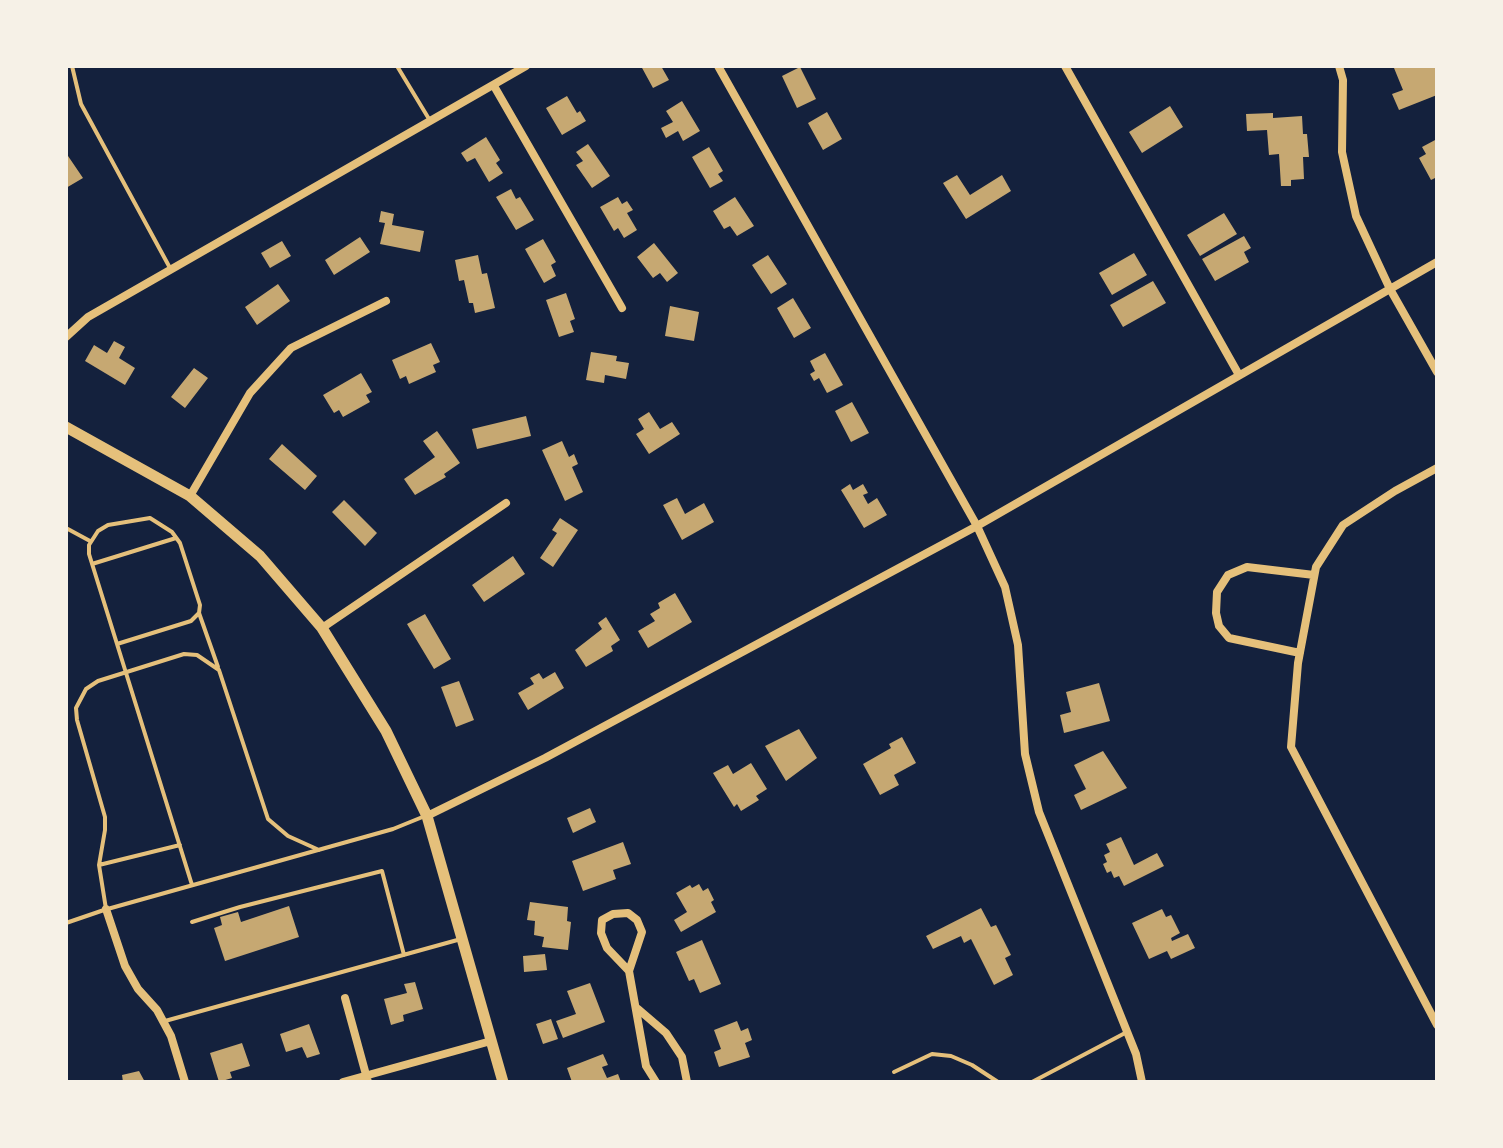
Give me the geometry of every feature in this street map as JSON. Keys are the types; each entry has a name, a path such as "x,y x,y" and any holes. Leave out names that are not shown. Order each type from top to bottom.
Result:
{"main road":[{"path":"66,427 190,496 260,556 322,628 386,731 427,816 503,1082"}],"street":[{"path":"66,337 88,317 526,66"},
{"path":"718,66 977,526 1005,587 1018,645 1025,754 1039,812 1136,1054 1142,1082"},
{"path":"1065,66 1239,375"},
{"path":"1339,66 1343,80 1342,152 1356,216 1390,289 1437,372"},
{"path":"494,86 622,308"},
{"path":"427,816 545,758 977,526 1437,262"},
{"path":"190,496 250,393 291,348 386,301"},
{"path":"1437,468 1343,525 1316,567 1300,653 1291,747 1437,1025"},
{"path":"322,628 506,503"},
{"path":"1300,653 1229,638 1219,626 1217,592 1228,575 1247,567 1314,575"},
{"path":"106,909 125,966 138,989 157,1010 171,1036 185,1082"},
{"path":"629,971 607,948 601,933 602,920 613,914 628,913 637,920 642,932 629,971 646,1066 656,1082"},
{"path":"345,998 367,1079"},
{"path":"637,1008 666,1033 682,1057 687,1082"},
{"path":"343,1082 367,1079 491,1041"}],"lane":[{"path":"72,66 81,104 171,270"},
{"path":"397,66 431,122"},
{"path":"192,885 89,554 90,541 108,525 150,518 176,538 268,819 288,836 319,850"},
{"path":"66,528 90,541"},
{"path":"92,564 176,538"},
{"path":"117,644 191,621 199,613"},
{"path":"106,909 99,865 105,817 76,708 86,689 98,681 184,654 197,655 219,670"},
{"path":"66,923 106,909 393,829 427,816"},
{"path":"99,865 180,845"},
{"path":"192,922 382,871 404,955"},
{"path":"163,1022 462,939"},
{"path":"1032,1082 1127,1032"},
{"path":"894,1072 932,1054 951,1056 998,1082"}],"building":[{"path":"641,66 661,66 669,80 653,88"},
{"path":"1437,66 1437,95 1399,110 1392,94 1403,90 1394,68"},
{"path":"800,67 816,99 797,108 782,76"},
{"path":"567,96 586,121 562,135 546,108"},
{"path":"682,101 700,131 683,141 678,131 666,138 661,128 673,122 666,111"},
{"path":"1170,106 1183,127 1142,153 1129,132"},
{"path":"827,112 842,139 823,150 808,123"},
{"path":"1273,113 1273,118 1302,116 1303,134 1307,134 1309,157 1303,157 1304,179 1291,180 1291,186 1281,186 1279,154 1269,155 1267,130 1247,131 1246,114"},
{"path":"486,137 500,160 496,163 503,173 489,182 475,158 467,162 461,153"},
{"path":"1437,139 1437,177 1431,180 1419,158 1426,154 1422,147"},
{"path":"588,144 610,176 592,188 576,165 583,161 576,152"},
{"path":"709,147 723,171 718,174 723,181 710,188 692,157"},
{"path":"66,153 83,178 66,188"},
{"path":"957,175 970,195 1002,175 1011,191 966,219 943,183"},
{"path":"511,189 516,199 520,197 534,220 516,230 496,197"},
{"path":"618,197 622,204 627,201 633,210 627,213 637,230 624,238 618,228 614,231 600,207"},
{"path":"735,197 754,226 737,236 730,226 724,229 713,211"},
{"path":"381,211 394,214 392,225 424,231 420,252 380,244 385,223 379,222"},
{"path":"1224,213 1237,234 1200,256 1187,235"},
{"path":"1244,236 1251,248 1244,252 1249,262 1215,281 1202,259"},
{"path":"360,237 370,252 334,275 325,260"},
{"path":"543,239 556,262 551,265 556,276 544,283 525,249"},
{"path":"282,241 291,256 270,268 261,253"},
{"path":"654,243 678,273 667,282 660,273 653,278 637,257"},
{"path":"1134,253 1147,275 1112,295 1099,273"},
{"path":"478,255 482,274 487,273 495,308 475,313 473,303 469,303 464,280 459,281 455,260"},
{"path":"768,255 787,284 771,294 752,265"},
{"path":"1153,281 1166,303 1123,327 1110,305"},
{"path":"278,284 290,301 257,325 245,307"},
{"path":"566,293 575,319 570,321 574,332 559,337 546,300"},
{"path":"793,298 811,328 794,338 777,308"},
{"path":"670,306 699,312 694,341 665,336"},
{"path":"114,341 125,347 119,358 135,368 125,385 85,361 94,345 107,353"},
{"path":"431,343 440,362 433,365 436,372 409,384 406,376 400,379 392,360"},
{"path":"591,352 617,356 616,361 629,363 626,379 605,375 604,383 586,380"},
{"path":"825,353 843,385 827,393 819,378 814,381 810,374 815,371 810,361"},
{"path":"194,368 208,378 185,408 171,397"},
{"path":"361,373 372,392 366,395 370,402 343,417 339,410 334,413 323,395"},
{"path":"852,402 869,433 851,442 835,411"},
{"path":"649,412 660,429 672,422 680,434 649,454 636,434 644,429 638,419"},
{"path":"526,416 531,436 477,449 472,429"},
{"path":"437,431 460,463 444,474 446,477 415,495 404,479 435,457 423,441"},
{"path":"562,441 569,457 574,454 578,464 572,467 583,492 565,501 542,450"},
{"path":"282,444 317,476 305,490 269,459"},
{"path":"850,484 853,490 863,484 868,493 863,495 868,504 877,498 887,515 864,528 841,490"},
{"path":"677,498 685,514 704,503 714,522 682,540 663,505"},
{"path":"344,500 377,533 365,546 332,512"},
{"path":"560,518 578,530 553,567 540,558 557,533 552,530"},
{"path":"513,556 525,574 484,602 472,585"},
{"path":"675,593 692,622 648,648 638,631 655,621 650,614 660,608 658,603"},
{"path":"425,614 451,659 434,669 407,624"},
{"path":"606,617 620,640 611,646 613,651 586,667 575,650 602,629 598,623"},
{"path":"555,672 564,688 528,710 518,693 534,684 530,678 539,673 543,679"},
{"path":"459,681 474,720 456,727 441,687"},
{"path":"1099,683 1110,721 1064,733 1060,715 1071,712 1066,692"},
{"path":"799,729 817,758 786,781 765,746"},
{"path":"902,737 916,763 894,775 899,785 880,795 863,764 891,748 889,744"},
{"path":"1103,751 1127,788 1081,810 1074,795 1086,789 1074,765"},
{"path":"751,763 767,789 756,796 759,800 741,811 737,804 734,807 713,773 728,765 733,774"},
{"path":"590,808 596,822 573,833 567,818"},
{"path":"1121,837 1134,865 1157,853 1164,866 1124,886 1119,876 1114,878 1111,871 1107,873 1103,864 1107,862 1104,855 1110,852 1106,844"},
{"path":"623,842 631,864 613,870 616,879 583,891 572,861"},
{"path":"699,884 703,891 708,888 716,912 681,932 674,920 687,912 676,893"},
{"path":"530,902 568,907 567,921 571,922 568,950 542,947 544,937 534,935 535,921 527,920"},
{"path":"289,906 299,937 225,961 214,928 222,925 220,917 238,912 241,922"},
{"path":"981,908 991,927 996,925 1011,955 1005,958 1013,975 994,985 971,939 964,943 961,936 933,949 926,936"},
{"path":"1162,909 1166,917 1171,915 1180,933 1171,938 1172,941 1188,934 1195,948 1171,959 1167,951 1149,959 1132,923"},
{"path":"702,940 721,984 700,993 694,979 689,981 676,952"},
{"path":"545,954 547,970 524,972 523,956"},
{"path":"415,982 423,1009 403,1015 404,1021 391,1025 384,999 407,993 404,984"},
{"path":"590,983 605,1022 563,1038 556,1021 576,1014 567,991"},
{"path":"551,1019 558,1039 543,1044 536,1024"},
{"path":"737,1021 741,1031 748,1028 752,1040 745,1043 750,1057 719,1067 714,1052 721,1049 714,1030"},
{"path":"309,1024 320,1054 307,1058 302,1047 286,1052 280,1034"},
{"path":"242,1043 250,1066 230,1072 232,1078 219,1082 210,1053"},
{"path":"603,1054 608,1065 602,1067 607,1078 618,1074 621,1082 572,1082 567,1068"},
{"path":"139,1071 145,1082 123,1082 122,1075"}]}
